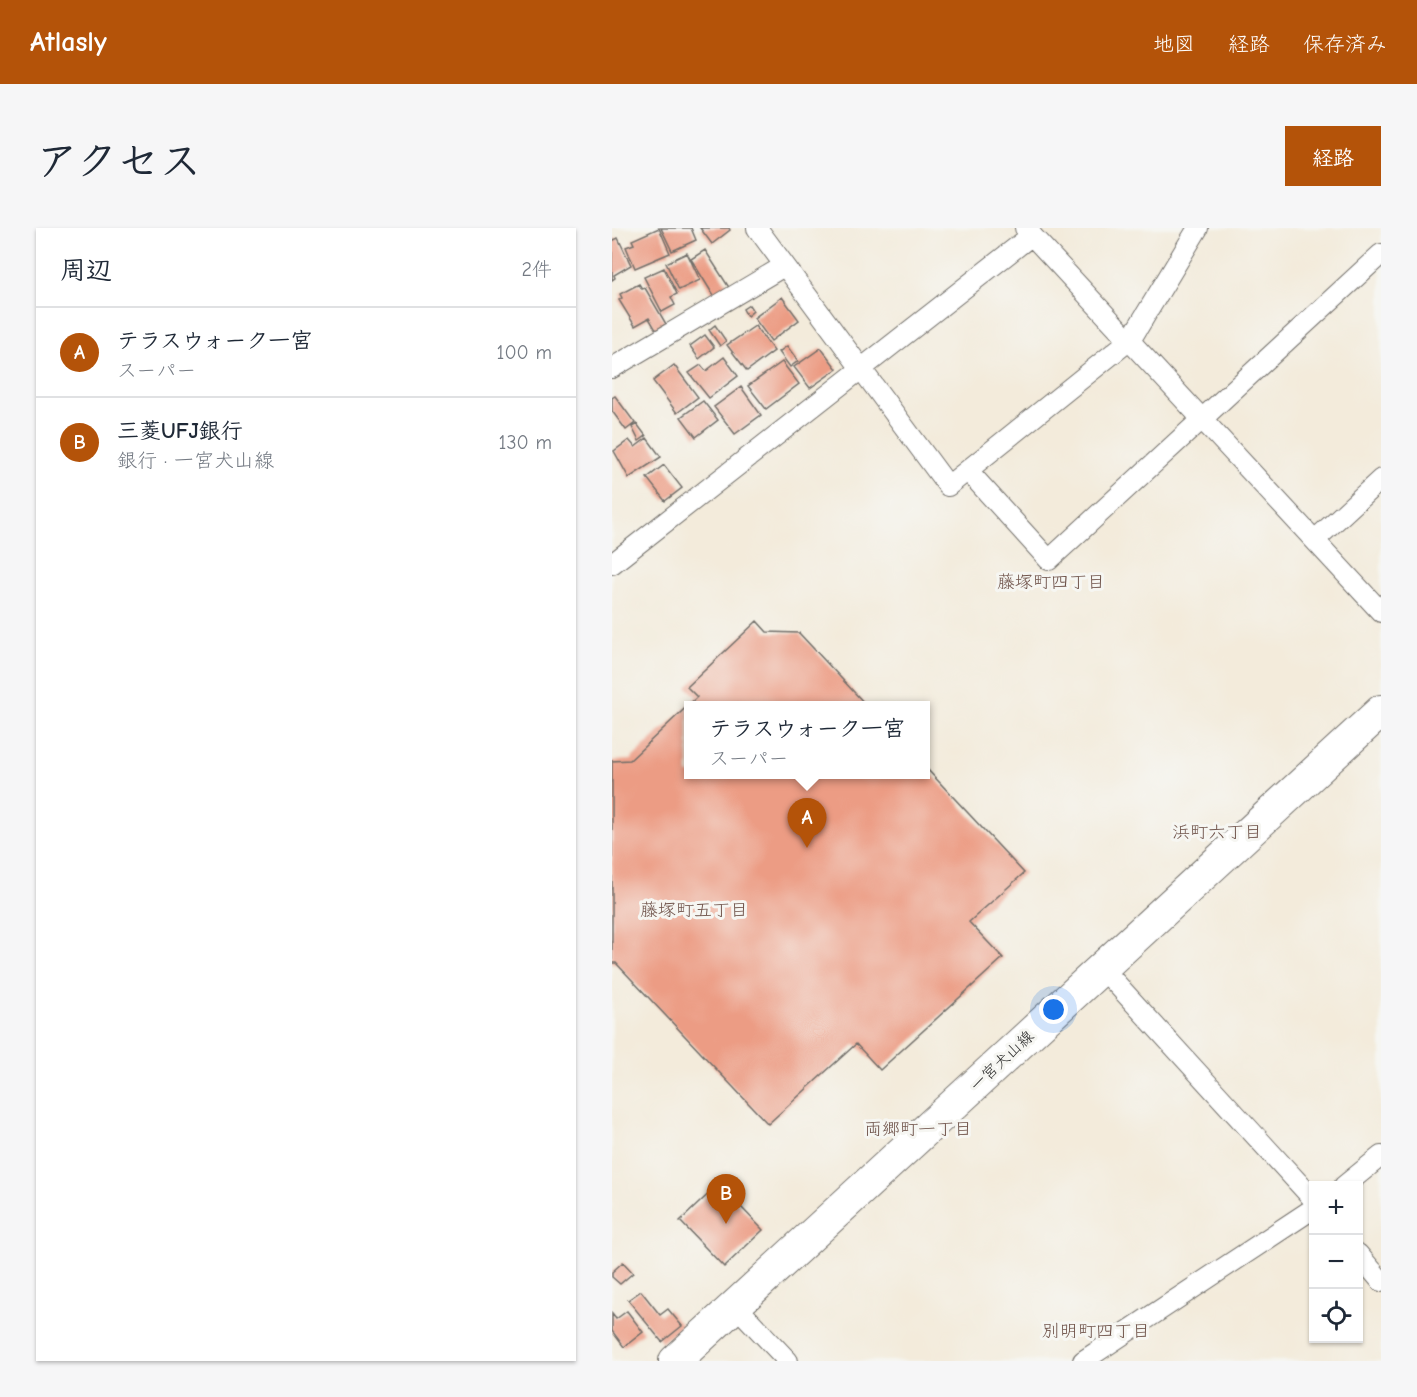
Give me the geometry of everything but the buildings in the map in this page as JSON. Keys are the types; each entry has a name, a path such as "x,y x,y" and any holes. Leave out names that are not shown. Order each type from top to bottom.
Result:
{"main road":[{"name":"一宮犬山線","path":"675,1361 1381,711"}],"street":[{"path":"756,228 948,486 1131,339 1198,228"},
{"path":"612,564 860,370 1029,232 1131,339 1381,612"},
{"path":"968,471 1049,560 1381,254"},
{"path":"612,368 784,266"},
{"path":"1315,540 1381,479"},
{"path":"1102,969 1309,1195"},
{"path":"1349,1181 1381,1156"},
{"path":"1083,1361 1309,1212"},
{"path":"1363,1259 1381,1281"},
{"path":"735,1305 788,1361"}],"place":[{"name":"テラスウォーク一宮","path":"807,848"},
{"name":"三菱UFJ銀行","path":"726,1224"}],"district":[{"name":"藤塚町四丁目","path":"1051,582"},
{"name":"浜町六丁目","path":"1217,832"},
{"name":"藤塚町五丁目","path":"694,910"},
{"name":"両郷町一丁目","path":"918,1129"},
{"name":"別明町四丁目","path":"1096,1331"}]}
